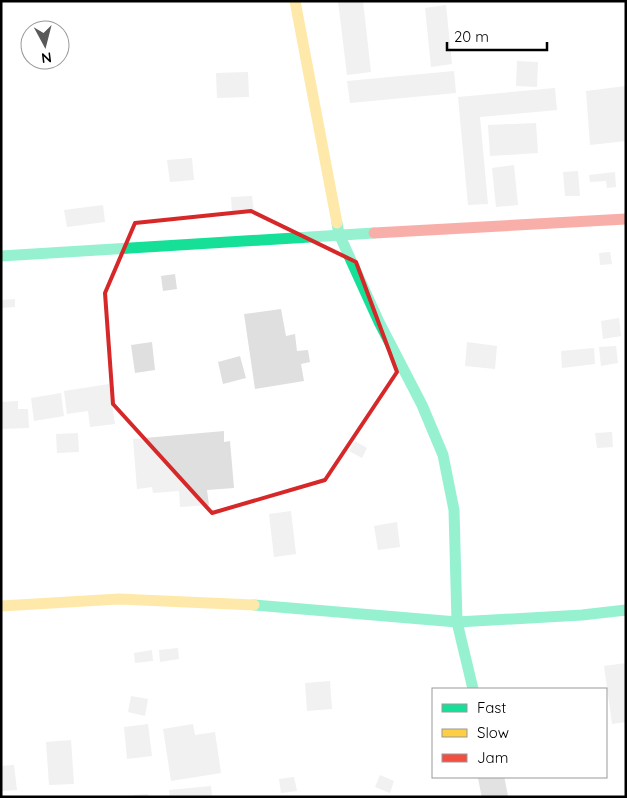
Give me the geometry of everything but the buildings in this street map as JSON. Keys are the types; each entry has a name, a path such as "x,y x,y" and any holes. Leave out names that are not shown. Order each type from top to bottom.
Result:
{"street":[{"path":"295,1 339,234 379,322 422,405 443,455 454,510 457,622 473,688"},
{"path":"1,256 604,218 626,219"},
{"path":"1,606 119,600 251,605 457,622 582,615 626,610"},
{"path":"491,778 495,797"}],"highlighted area":[{"path":"251,211 356,262 397,372 325,480 212,513 113,404 105,293 135,223"}],"traffic: fast":[{"path":"337,223 339,234 379,322 422,405 443,455 454,510 457,622 473,688"},
{"path":"1,256 374,233"},
{"path":"254,605 457,622 582,615 626,610"}],"traffic: slow":[{"path":"295,1 337,223"},
{"path":"1,606 119,599 254,605"}],"traffic: jam":[{"path":"374,233 626,219"}]}
